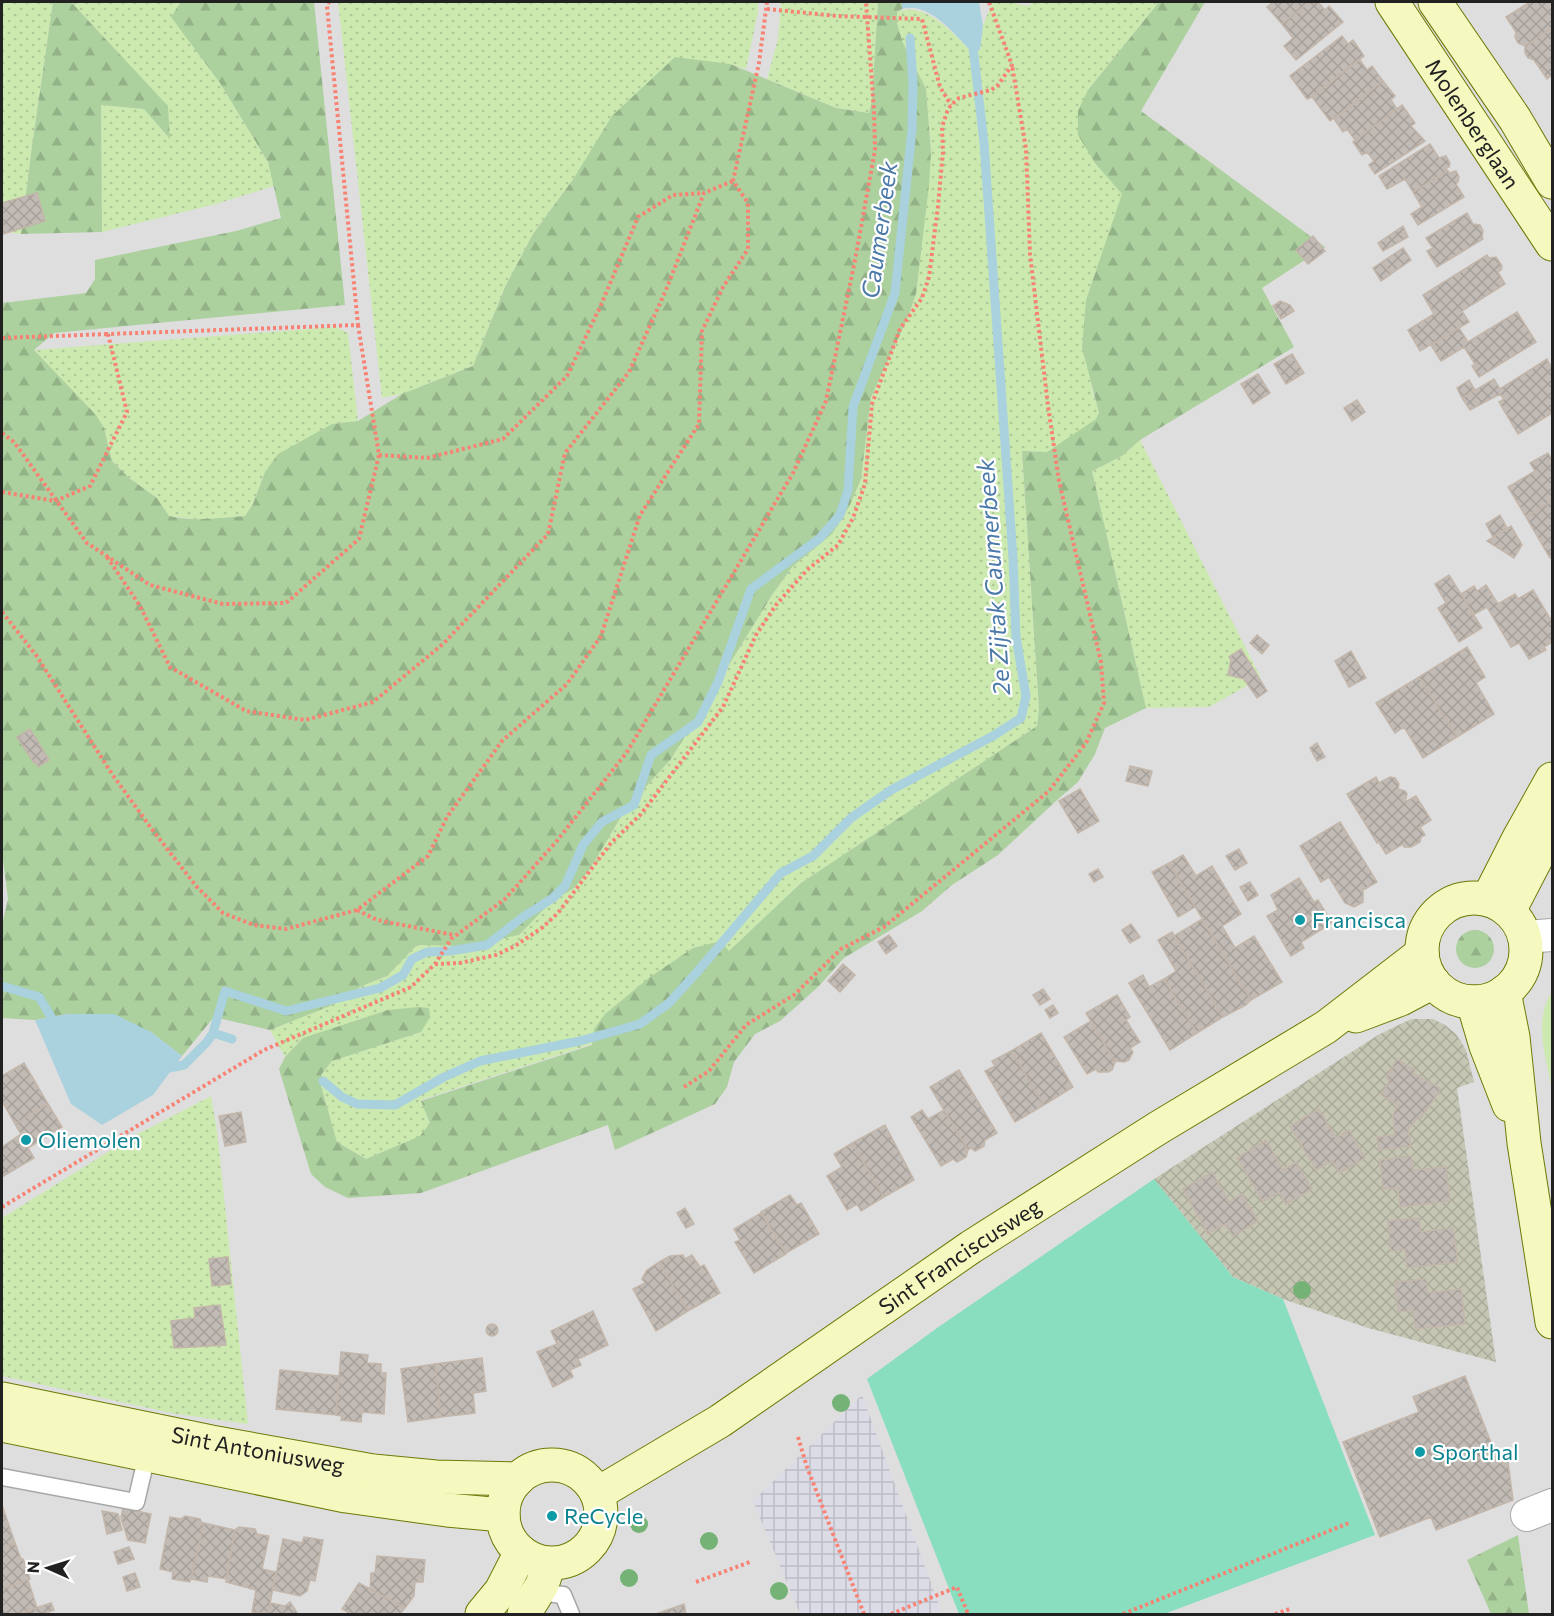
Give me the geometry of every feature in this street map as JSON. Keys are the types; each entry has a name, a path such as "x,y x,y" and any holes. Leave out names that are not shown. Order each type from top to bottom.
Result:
{"street":[{"name":"Molenberglaan","path":"1392,2 1552,244"},
{"name":"Molenberglaan","path":"1436,2 1515,119 1552,182"},
{"path":"1518,921 1462,899 1441,910 1430,922 1424,938 1428,967 1442,990 1456,999 1473,1002 1489,1000 1512,986 1523,969 1526,948 1518,921 1519,838 1552,779"},
{"path":"1518,921 1552,828"},
{"name":"Sint Franciscusweg","path":"597,1494 720,1421 972,1247 1158,1128 1326,1027 1401,999 1428,967"},
{"path":"1504,992 1513,1037 1524,1143 1552,1322"},
{"path":"1473,1002 1486,1046 1524,1143"},
{"name":"Sint Antoniusweg","path":"2,1399 211,1442 373,1471 436,1477 518,1479"},
{"name":"Sint Antoniusweg","path":"2,1425 368,1500 503,1515"},
{"path":"482,1614 501,1591 533,1581 564,1562 579,1556 591,1545 601,1522 597,1494 590,1482 579,1473 564,1466 547,1465 530,1470 518,1479 505,1501 503,1515 505,1529 533,1581"}],"lane":[{"path":"2,1477 136,1502 147,1455"},
{"path":"533,1581 563,1595 571,1614"}],"path":[{"path":"2,612 36,655 112,774 151,828 196,886 223,913 254,925 286,929 357,910 428,856 447,817 502,741 567,684 601,636 640,514 699,424 702,331 723,287 748,249 748,203 733,181 759,63 767,2"},
{"path":"2,1207 264,1050 411,987 437,961 450,939 504,899 556,842 627,752 793,473 826,401 875,150 866,2"},
{"path":"684,1086 709,1071 746,1025 794,995 841,949 884,927 1049,791 1086,743 1104,704 1101,662 1059,481 1048,406 1030,254 1026,149 1012,65 989,2"},
{"path":"2,432 14,442 87,543 150,585 223,604 286,603 359,539 379,455 358,325 327,3"},
{"path":"767,9 837,16 922,19 940,87 951,105"},
{"path":"437,961 460,963 496,955 515,946 543,927 558,913 611,843 641,814 723,707 756,635 776,605 807,570 838,545 853,518 865,484 872,404 900,329 922,298 929,277 938,207 942,127 951,105 959,98 991,90 999,85 1012,65"},
{"path":"379,455 427,458 503,439 567,376 601,305 638,217 673,195 704,193 733,181"},
{"path":"107,557 140,606 170,667 246,711 305,720 373,702 443,644 548,534 565,453 628,372 666,290 704,193"},
{"path":"2,338 358,325"},
{"path":"2,492 55,501 90,486 127,412 108,334"},
{"path":"357,910 377,920 455,935"},
{"path":"798,1437 807,1467 864,1614"},
{"path":"1123,1614 1349,1523"},
{"path":"696,1582 750,1562"},
{"path":"891,1614 957,1587 968,1614"},
{"path":"1275,1614 1290,1609"}],"shaded area":[{"path":"2,2 1552,2 1552,1614 2,1614"},
{"path":"1411,1019 1433,1019 1456,1034 1466,1050 1474,1082 1457,1088 1496,1362 1368,1328 1283,1299 1233,1277 1154,1179 1378,1035"},
{"path":"862,1395 941,1610 929,1614 800,1614 753,1501"}],"green space":[{"path":"2,2 53,2 21,234 2,231"},
{"path":"53,2 71,2 168,106 170,139 144,109 101,105 102,232 21,234"},
{"path":"71,2 181,2 172,17 220,83 268,162 274,186 216,204 102,232 101,105 144,109 169,138 168,107"},
{"path":"181,2 314,2 345,305 54,333 34,350 96,415 104,428 112,461 129,478 157,498 169,516 178,518 245,516 253,504 265,472 278,454 332,424 358,421 402,394 473,366 505,287 533,234 574,178 612,116 675,57 730,64 836,108 869,113 872,100 878,2 902,2 902,9 897,12 897,24 903,43 926,89 931,152 916,294 908,317 871,397 861,479 849,507 832,534 792,567 772,595 671,759 625,810 590,869 574,888 551,902 519,935 466,946 417,945 387,976 362,986 330,1006 270,1030 214,1017 182,1056 151,1032 68,1014 35,1020 2,1018 2,925 8,899 2,852 2,303 86,293 95,279 95,260 236,231 281,218 268,162 220,83 171,17"},
{"path":"338,2 758,2 758,12 746,69 730,64 574,178 533,234 505,287 473,366 402,394 382,398"},
{"path":"781,2 878,2 872,100 869,113 836,108 767,79 778,39"},
{"path":"992,2 1014,2 1029,6 1032,2 1159,2 1088,90 1095,163 1123,194 1086,300 1092,389 1099,413 1096,420 1047,452 1022,451 1039,709 1037,726 801,883 729,951 594,1029 592,1044 421,1100 430,1123 421,1136 366,1159 337,1142 321,1086 321,1075 332,1061 421,1032 303,1038 285,1057 270,1030 330,1006 362,986 387,976 417,945 519,935 551,902 574,888 590,869 625,810 671,759 772,595 792,567 832,534 849,507 861,479 871,397 908,317 916,294 931,151 926,89 903,43 897,24 897,12 907,9 927,14 947,27 970,50 980,50 983,26"},
{"path":"1159,2 1205,2 1141,111 1325,247 1262,288 1294,347 1140,440 1122,456 1092,471 1146,708 1105,728 1095,754 1078,782 998,855 952,885 922,911 844,958 818,987 780,1021 755,1034 734,1062 727,1087 715,1104 615,1150 608,1125 421,1193 348,1198 325,1187 311,1174 279,1069 285,1057 303,1038 388,1010 429,1008 430,1017 421,1032 332,1061 321,1075 321,1086 337,1142 366,1159 420,1136 430,1123 421,1101 592,1045 594,1029 605,1014 650,977 693,948 721,941 729,951 801,883 1037,726 1039,709 1022,451 1047,452 1096,419 1099,413 1082,347 1086,300 1122,194 1095,163 1078,135 1078,111 1088,90"},
{"path":"336,327 348,333 358,421 332,424 265,472 253,504 245,516 200,520 169,516 157,498 129,478 112,461 104,428 34,350"},
{"path":"1140,440 1261,678 1209,707 1146,708 1092,471 1122,456"},
{"path":"1475,930 1489,935 1494,949 1489,963 1475,968 1461,963 1456,949 1461,935"},
{"path":"1552,992 1552,1089 1544,1052 1542,1027 1546,1003"},
{"path":"211,1096 217,1131 248,1424 176,1414 2,1376 2,1218 132,1137"},
{"path":"1154,1179 1233,1277 1283,1299 1375,1535 1164,1614 959,1614 867,1379 937,1328"},
{"path":"1518,1535 1529,1614 1491,1614 1467,1560"}],"water":[{"path":"902,2 979,2 983,26 980,50 970,50 949,28 931,14 912,8 902,9"},
{"path":"68,1014 114,1014 151,1032 182,1056 153,1095 102,1125 71,1104 35,1020"}],"building":[{"path":"1271,2 1309,2 1282,24 1267,7"},
{"path":"1309,2 1318,2 1325,10 1329,6 1343,22 1296,60 1284,46 1293,38 1282,24"},
{"path":"1530,2 1552,2 1552,28 1525,46 1518,43 1515,37 1516,32 1506,17"},
{"path":"1552,28 1552,75 1547,79 1534,60 1528,58 1525,46"},
{"path":"1342,36 1348,44 1353,40 1364,56 1307,99 1290,76"},
{"path":"1359,59 1367,70 1372,66 1383,81 1330,121 1312,97"},
{"path":"1383,81 1395,96 1391,100 1397,109 1355,140 1347,129 1343,132 1334,119"},
{"path":"1402,105 1415,123 1411,126 1425,141 1375,174 1369,165 1374,161 1367,152 1362,155 1353,142"},
{"path":"1430,144 1439,158 1446,156 1450,163 1446,168 1448,171 1413,192 1405,179 1387,189 1379,176"},
{"path":"1448,171 1449,173 1456,171 1459,177 1456,184 1464,197 1418,225 1411,214 1422,207 1413,192"},
{"path":"37,193 45,221 3,234 2,203"},
{"path":"1467,213 1473,224 1480,225 1483,239 1437,267 1427,251 1433,248 1426,238"},
{"path":"1403,226 1408,237 1383,251 1378,243"},
{"path":"1313,236 1325,251 1308,264 1296,250"},
{"path":"1403,248 1411,260 1391,274 1382,262"},
{"path":"1487,255 1489,258 1496,257 1502,266 1498,272 1505,284 1462,311 1469,322 1420,351 1408,330 1434,314 1423,295"},
{"path":"1382,262 1391,274 1381,281 1373,268"},
{"path":"1280,301 1290,305 1294,311 1281,319 1273,306"},
{"path":"1517,312 1536,342 1479,377 1472,366 1475,364 1464,347 1441,361 1431,345 1459,328 1468,342"},
{"path":"1292,354 1304,373 1286,384 1274,364"},
{"path":"1547,359 1552,368 1552,413 1518,434 1499,402 1504,399 1500,394 1470,410 1462,398 1494,379 1500,389"},
{"path":"1258,374 1270,393 1253,404 1241,384"},
{"path":"1469,380 1475,390 1462,398 1457,388"},
{"path":"1357,400 1365,412 1352,421 1344,408"},
{"path":"1548,453 1552,460 1552,501 1526,517 1508,487 1535,471 1530,463"},
{"path":"1552,501 1552,556 1550,558 1526,517"},
{"path":"1500,515 1507,528 1493,537 1486,524"},
{"path":"1511,526 1522,545 1514,558 1487,541"},
{"path":"1449,575 1482,628 1459,642 1438,608 1446,603 1435,584"},
{"path":"1486,585 1498,604 1515,594 1518,599 1533,590 1552,619 1552,642 1544,647 1546,650 1529,659 1519,643 1511,647 1487,607 1473,615 1461,594 1474,586 1477,591"},
{"path":"1257,635 1269,645 1262,654 1250,643"},
{"path":"1467,647 1485,677 1476,683 1494,714 1457,737 1419,677"},
{"path":"1241,649 1267,691 1257,698 1244,679 1228,675 1231,660 1229,657"},
{"path":"1351,651 1366,678 1349,687 1335,661"},
{"path":"1419,677 1457,737 1423,758 1404,727 1395,733 1376,703"},
{"path":"30,729 49,760 38,767 17,737"},
{"path":"1317,743 1325,757 1317,761 1310,748"},
{"path":"1130,766 1152,771 1148,786 1126,781"},
{"path":"1376,777 1379,783 1390,777 1395,778 1399,784 1398,789 1407,794 1405,802 1416,796 1431,820 1420,827 1425,835 1421,837 1420,842 1411,847 1404,847 1403,844 1386,854 1378,841 1377,843 1347,794"},
{"path":"1080,789 1099,821 1078,833 1059,801"},
{"path":"1340,822 1377,882 1363,890 1363,902 1354,907 1345,903 1329,877 1321,882 1300,846"},
{"path":"1239,849 1247,863 1235,870 1226,856"},
{"path":"1183,855 1196,876 1212,866 1241,914 1222,926 1235,948 1254,936 1282,982 1251,1000 1169,863"},
{"path":"1169,863 1195,907 1178,917 1152,872"},
{"path":"1098,869 1103,877 1094,882 1089,874"},
{"name":"Francisca","path":"1299,878 1314,902 1318,900 1332,923 1301,942 1304,948 1291,956 1267,916 1278,910 1271,895"},
{"path":"1250,882 1258,895 1248,901 1240,887"},
{"path":"1202,919 1251,1000 1223,1017 1174,936"},
{"path":"1131,924 1140,937 1130,943 1122,930"},
{"path":"1172,932 1223,1017 1197,1033 1164,979 1176,971 1158,940"},
{"path":"889,935 897,946 886,954 878,942"},
{"path":"843,964 855,975 840,992 828,981"},
{"path":"1143,975 1149,987 1164,979 1197,1033 1170,1050 1129,983"},
{"path":"1043,989 1050,999 1040,1005 1033,995"},
{"path":"1117,995 1130,1017 1126,1020 1140,1042 1130,1048 1133,1052 1129,1060 1124,1062 1115,1062 1086,1013"},
{"path":"1053,1005 1058,1013 1050,1018 1045,1010"},
{"path":"1091,1021 1115,1062 1112,1070 1108,1072 1098,1072 1096,1069 1087,1074 1064,1037"},
{"path":"1041,1033 1073,1087 1044,1105 1011,1051"},
{"path":"1011,1051 1044,1105 1015,1122 985,1071 995,1066 992,1061"},
{"path":"1397,1059 1415,1070 1413,1073 1441,1089 1421,1118 1418,1117 1408,1130 1411,1146 1379,1150 1377,1137 1395,1135 1393,1115 1398,1105 1381,1095 1390,1080 1386,1078"},
{"path":"24,1063 48,1104 15,1124 2,1103 2,1076"},
{"path":"959,1070 997,1133 985,1140 984,1146 975,1151 971,1148 968,1150 930,1087"},
{"name":"Oliemolen","path":"48,1104 62,1127 28,1148 34,1158 2,1177 2,1147 21,1134 15,1124"},
{"path":"1319,1109 1336,1138 1349,1130 1365,1158 1340,1173 1332,1161 1316,1170 1290,1126"},
{"path":"922,1110 928,1119 944,1110 968,1150 966,1157 957,1162 953,1159 941,1166 911,1117"},
{"path":"241,1112 246,1142 225,1146 219,1116"},
{"path":"885,1125 914,1180 884,1197 852,1143"},
{"path":"1266,1140 1283,1170 1296,1162 1312,1189 1286,1204 1279,1192 1263,1202 1237,1158"},
{"path":"852,1143 884,1197 861,1211 857,1204 847,1210 827,1176 842,1167 834,1154"},
{"path":"1411,1156 1413,1170 1446,1167 1450,1201 1400,1207 1398,1188 1383,1189 1380,1160"},
{"path":"1212,1172 1229,1202 1242,1194 1258,1221 1233,1236 1225,1224 1208,1234 1183,1189"},
{"path":"790,1195 797,1205 801,1203 819,1234 786,1253 761,1212"},
{"path":"685,1208 694,1224 686,1228 677,1213"},
{"path":"761,1213 786,1254 754,1273 735,1242 740,1240 734,1229"},
{"path":"1419,1218 1420,1232 1453,1228 1458,1262 1407,1268 1405,1249 1391,1251 1388,1221"},
{"path":"683,1255 685,1259 692,1255 700,1267 704,1265 720,1293 688,1311 659,1262 670,1256"},
{"path":"228,1257 231,1284 212,1286 209,1259"},
{"path":"659,1262 688,1311 656,1331 633,1289 645,1283 642,1279 647,1270"},
{"path":"1426,1279 1428,1293 1461,1289 1465,1324 1415,1329 1413,1310 1398,1312 1395,1282"},
{"path":"220,1305 226,1345 174,1348 171,1321 195,1318 194,1308"},
{"path":"593,1311 608,1345 578,1359 581,1365 570,1370 573,1377 553,1387 537,1352 557,1344 551,1331"},
{"path":"494,1324 498,1330 494,1336 490,1336 486,1328"},
{"path":"341,1352 368,1355 367,1363 381,1364 381,1373 386,1373 384,1414 362,1412 361,1422 341,1420 342,1416 336,1415"},
{"path":"482,1358 486,1391 473,1393 475,1413 441,1417 435,1364"},
{"path":"435,1364 441,1417 408,1422 401,1369"},
{"path":"280,1370 339,1376 336,1415 276,1409"},
{"name":"Sporthal","path":"1465,1376 1499,1463 1508,1462 1513,1500 1436,1530 1431,1517 1380,1537 1343,1442 1419,1412 1413,1397"},
{"path":"2,1505 15,1543 2,1548"},
{"path":"123,1508 151,1514 145,1543 128,1540 121,1518"},
{"path":"102,1511 118,1514 122,1530 107,1534"},
{"path":"185,1516 200,1519 204,1523 190,1582 172,1579 173,1572 160,1569 170,1517 181,1519"},
{"path":"204,1523 235,1530 226,1579 208,1576 207,1582 191,1579"},
{"path":"239,1527 255,1529 257,1534 269,1536 262,1569 276,1572 268,1614 252,1612 256,1590 226,1582 235,1530"},
{"path":"304,1537 323,1540 315,1581 310,1580 307,1591 300,1596 273,1590 283,1539 302,1543"},
{"path":"15,1543 30,1579 2,1589 2,1548"},
{"path":"129,1547 134,1559 118,1564 114,1552"},
{"path":"377,1556 425,1560 423,1582 415,1582 414,1596 405,1608 370,1589 371,1573 375,1573"},
{"path":"135,1573 140,1587 127,1591 123,1577"},
{"path":"28,1580 37,1608 18,1614 2,1614 2,1589"},
{"path":"359,1583 405,1608 400,1614 351,1614 342,1609"},
{"path":"290,1602 298,1614 268,1614 270,1603 285,1606"},
{"path":"51,1603 54,1610 43,1614 18,1614"},
{"path":"684,1604 686,1614 656,1614"}],"waterway":[{"name":"Caumerbeek","path":"164,1069 184,1065 207,1042 213,1033 225,991 286,1011 380,988 403,975 412,959 427,952 487,945 523,917 553,898 565,886 583,845 602,822 634,805 651,755 698,722 718,682 751,589 820,538 840,515 848,490 853,407 895,293 912,130 913,83 910,38"},
{"name":"2e Zijtak Caumerbeek","path":"323,1081 342,1097 357,1104 395,1105 444,1077 480,1061 580,1041 640,1024 669,1003 781,873 813,856 851,818 891,790 993,736 1021,718 1026,696 1016,637 1013,558 984,143 972,38"},
{"name":"Caumerbeek","path":"2,986 39,997 56,1025"},
{"name":"2e Zijtak Caumerbeek","path":"213,1033 232,1039"}],"place":[{"name":"Francisca","path":"1300,920"},
{"name":"Oliemolen","path":"26,1140"},
{"name":"Sporthal","path":"1420,1452"},
{"name":"ReCycle","path":"552,1516"}]}
